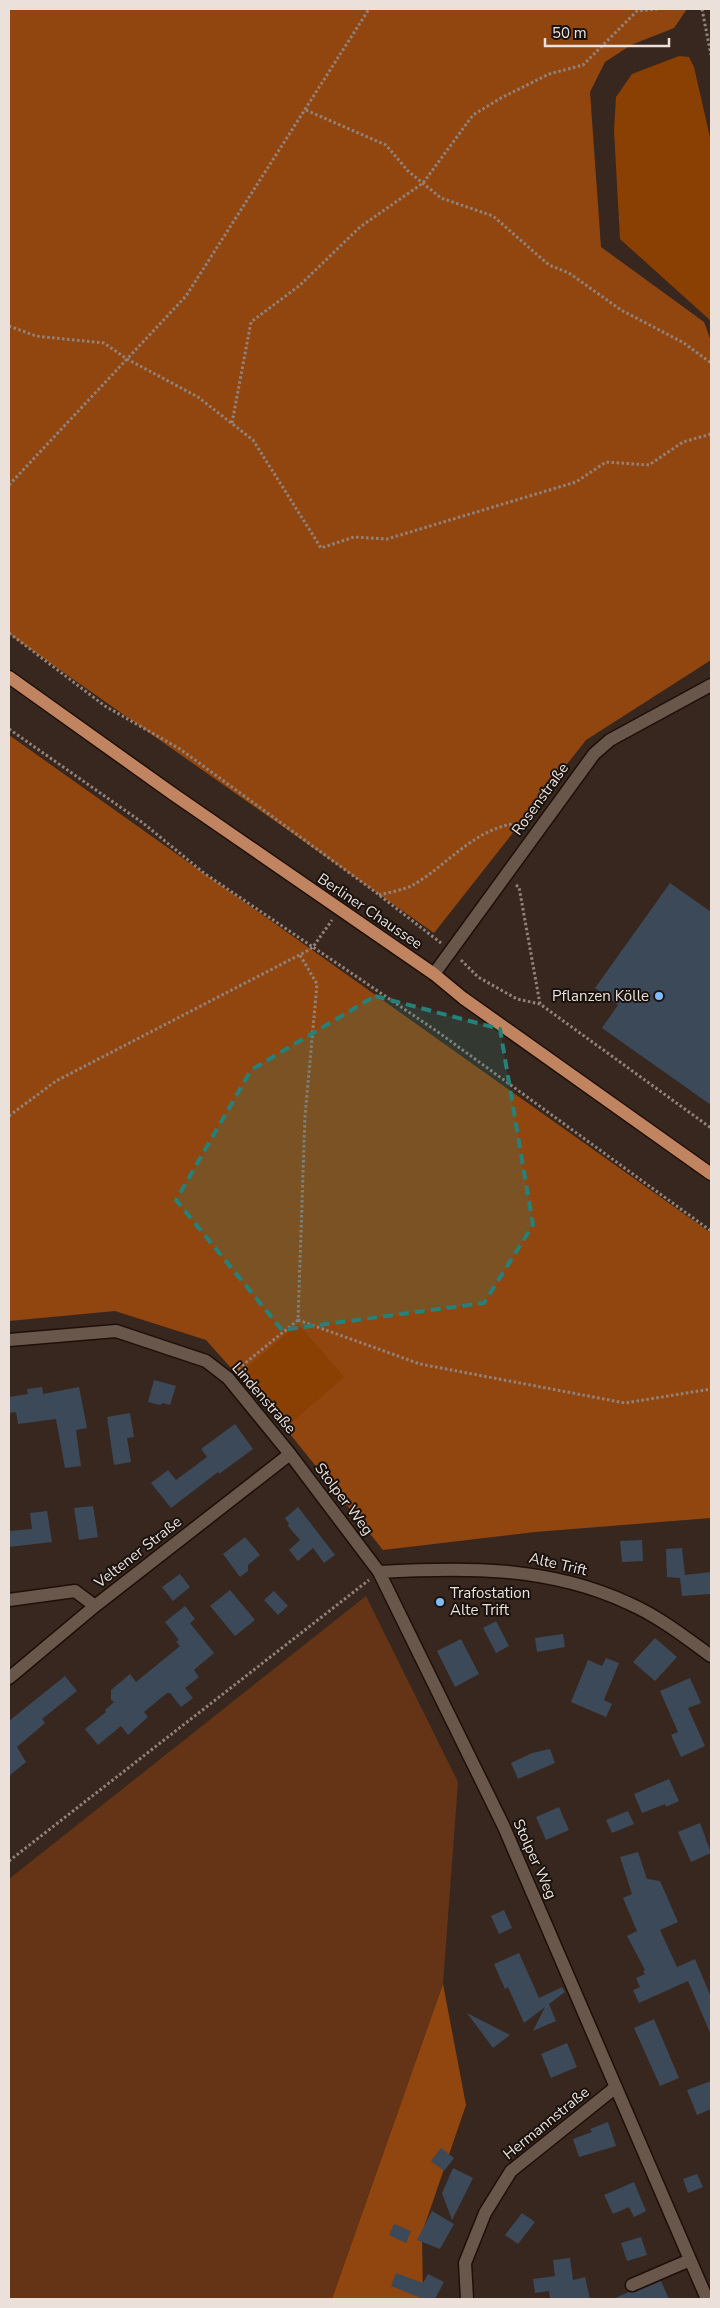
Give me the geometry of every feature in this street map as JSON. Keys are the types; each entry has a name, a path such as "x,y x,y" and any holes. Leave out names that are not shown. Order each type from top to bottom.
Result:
{"main road":[{"name":"Berliner Chaussee","path":"9,677 339,910 434,974 463,998 711,1174"}],"street":[{"name":"Rosenstraße","path":"434,974 594,754 610,740 711,685"},
{"name":"Lindenstraße","path":"9,1340 116,1330 206,1360 228,1378 290,1454"},
{"name":"Stolper Weg","path":"290,1454 379,1572 504,1827 707,2299"},
{"name":"Veltener Straße","path":"9,1678 95,1606 290,1454"},
{"name":"Alte Trift","path":"379,1572 445,1568 507,1570 576,1583 628,1603 674,1628 711,1656"},
{"path":"9,1600 75,1591 95,1606"},
{"name":"Hermannstraße","path":"467,2299 465,2262 486,2213 511,2170 616,2087"},
{"path":"632,2285 690,2260"}],"path":[{"path":"9,485 186,296 369,9"},
{"path":"232,423 251,322 299,286 360,227 423,183 473,115 500,98 549,74 583,65 637,11 658,9"},
{"path":"702,9 711,55"},
{"path":"306,110 386,145 408,171 441,198 492,216 549,265 569,273 621,310 684,343 711,363"},
{"path":"9,326 36,336 104,343 127,359 198,396 253,440 321,548 354,537 387,539 416,531 576,482 606,462 649,465 683,442 711,434"},
{"path":"9,634 105,706 180,749 380,894 450,950 478,977 517,999 540,1004 711,1128"},
{"path":"9,729 143,823 204,873 438,1032 711,1230"},
{"path":"380,894 412,885 478,836 516,822 542,823"},
{"path":"505,876 519,888 540,1004"},
{"path":"9,1116 56,1081 313,947 339,910"},
{"path":"228,1378 298,1320 305,1116 317,984 300,955"},
{"path":"298,1320 420,1364 625,1403 711,1389"},
{"path":"9,1861 379,1572"}],"highlighted area":[{"path":"375,996 500,1029 533,1225 484,1303 282,1330 176,1200 251,1070"}],"shaded area":[{"path":"9,9 687,9 674,28 631,45 605,62 590,92 601,247 704,322 711,341 711,660 586,740 434,933 9,634"},
{"path":"679,56 689,57 694,67 711,142 711,321 620,239 614,131 616,97 632,74"},
{"path":"9,735 711,1233 711,1518 535,1532 383,1550 290,1434 206,1340 115,1311 9,1321"},
{"path":"298,1324 344,1377 292,1422 246,1369"},
{"path":"366,1596 458,1782 443,1984 332,2299 9,2299 9,1879"},
{"path":"443,1984 466,2105 422,2233 423,2299 332,2299"}],"building":[{"name":"Pflanzen Kölle","path":"670,883 711,912 711,1105 602,1028 618,1005 595,988"},
{"path":"154,1380 176,1386 170,1405 148,1402"},
{"path":"42,1387 43,1394 79,1387 87,1428 76,1430 81,1466 65,1468 56,1419 18,1424 16,1412 9,1413 9,1397 28,1394 27,1389"},
{"path":"130,1413 134,1437 127,1438 131,1462 114,1465 107,1417"},
{"path":"235,1424 253,1449 219,1474 218,1472 171,1508 151,1483 168,1470 176,1480 207,1457 201,1449"},
{"path":"93,1506 98,1537 79,1540 74,1508"},
{"path":"298,1507 335,1555 324,1563 313,1548 298,1561 289,1550 300,1540 288,1526 289,1524 285,1518"},
{"path":"47,1511 52,1542 9,1547 9,1531 32,1529 30,1513"},
{"path":"245,1537 260,1555 248,1565 248,1571 240,1577 223,1554"},
{"path":"642,1540 643,1561 622,1562 620,1541"},
{"path":"682,1548 685,1575 711,1572 711,1594 682,1596 680,1578 667,1577 666,1549"},
{"path":"180,1574 190,1587 173,1601 162,1587"},
{"path":"230,1590 255,1620 235,1636 210,1606"},
{"path":"274,1591 288,1606 278,1615 264,1600"},
{"path":"185,1606 195,1619 190,1623 214,1653 194,1670 199,1677 185,1688 193,1698 181,1707 170,1693 167,1693 144,1712 148,1717 128,1735 121,1726 98,1745 85,1729 106,1712 105,1710 114,1702 111,1700 111,1690 130,1674 136,1682 180,1646 176,1642 179,1640 165,1622"},
{"path":"496,1621 509,1646 496,1653 483,1628"},
{"path":"563,1634 565,1647 537,1652 535,1638"},
{"path":"655,1638 677,1657 655,1681 633,1662"},
{"path":"461,1639 479,1674 455,1687 437,1651"},
{"path":"606,1658 619,1663 604,1700 612,1704 606,1717 571,1702 588,1660 602,1666"},
{"path":"65,1676 77,1691 42,1719 45,1723 17,1747 26,1762 9,1776 9,1721"},
{"path":"690,1678 701,1703 688,1708 705,1746 681,1757 671,1735 678,1732 660,1691"},
{"path":"550,1749 555,1763 518,1779 511,1763 532,1753"},
{"path":"669,1779 679,1801 666,1807 665,1804 642,1813 634,1794"},
{"path":"559,1807 569,1830 546,1840 536,1817"},
{"path":"628,1811 634,1824 612,1833 606,1820"},
{"path":"700,1823 711,1853 691,1862 678,1832"},
{"path":"638,1852 647,1879 660,1881 678,1922 660,1930 677,1967 695,1959 711,1997 711,2035 688,1981 639,2003 633,1990 640,1987 636,1978 645,1974 643,1971 645,1970 627,1936 637,1931 623,1898 632,1894 620,1857"},
{"path":"504,1910 512,1928 499,1934 491,1916"},
{"path":"519,1953 539,1998 562,1987 565,1992 549,2004 556,2021 533,2031 545,2007 524,2023 508,1987 505,1989 494,1964"},
{"path":"467,2013 510,2035 493,2048"},
{"path":"654,2019 679,2078 660,2086 634,2028"},
{"path":"567,2043 577,2067 551,2078 541,2054"},
{"path":"711,2081 711,2109 697,2115 687,2090"},
{"path":"608,2122 616,2146 579,2157 573,2139 592,2132 590,2129"},
{"path":"441,2148 454,2158 444,2171 431,2161"},
{"path":"453,2168 473,2178 452,2220 442,2193"},
{"path":"697,2174 703,2187 688,2193 683,2179"},
{"path":"634,2182 646,2211 634,2217 629,2207 613,2214 604,2195"},
{"path":"432,2211 454,2224 440,2249 417,2240"},
{"path":"522,2213 535,2222 518,2244 505,2235"},
{"path":"394,2224 411,2231 406,2243 389,2235"},
{"path":"641,2237 647,2255 627,2261 621,2243"},
{"path":"570,2258 573,2280 585,2277 590,2299 550,2299 549,2291 535,2293 533,2279 555,2276 553,2260"},
{"path":"396,2273 423,2283 428,2274 444,2282 435,2299 423,2299 391,2286"},
{"path":"661,2281 669,2299 613,2299 629,2292 635,2292"}],"place":[{"name":"Pflanzen Kölle","path":"659,996"},
{"name":"Trafostation Alte Trift","path":"440,1602"}]}
